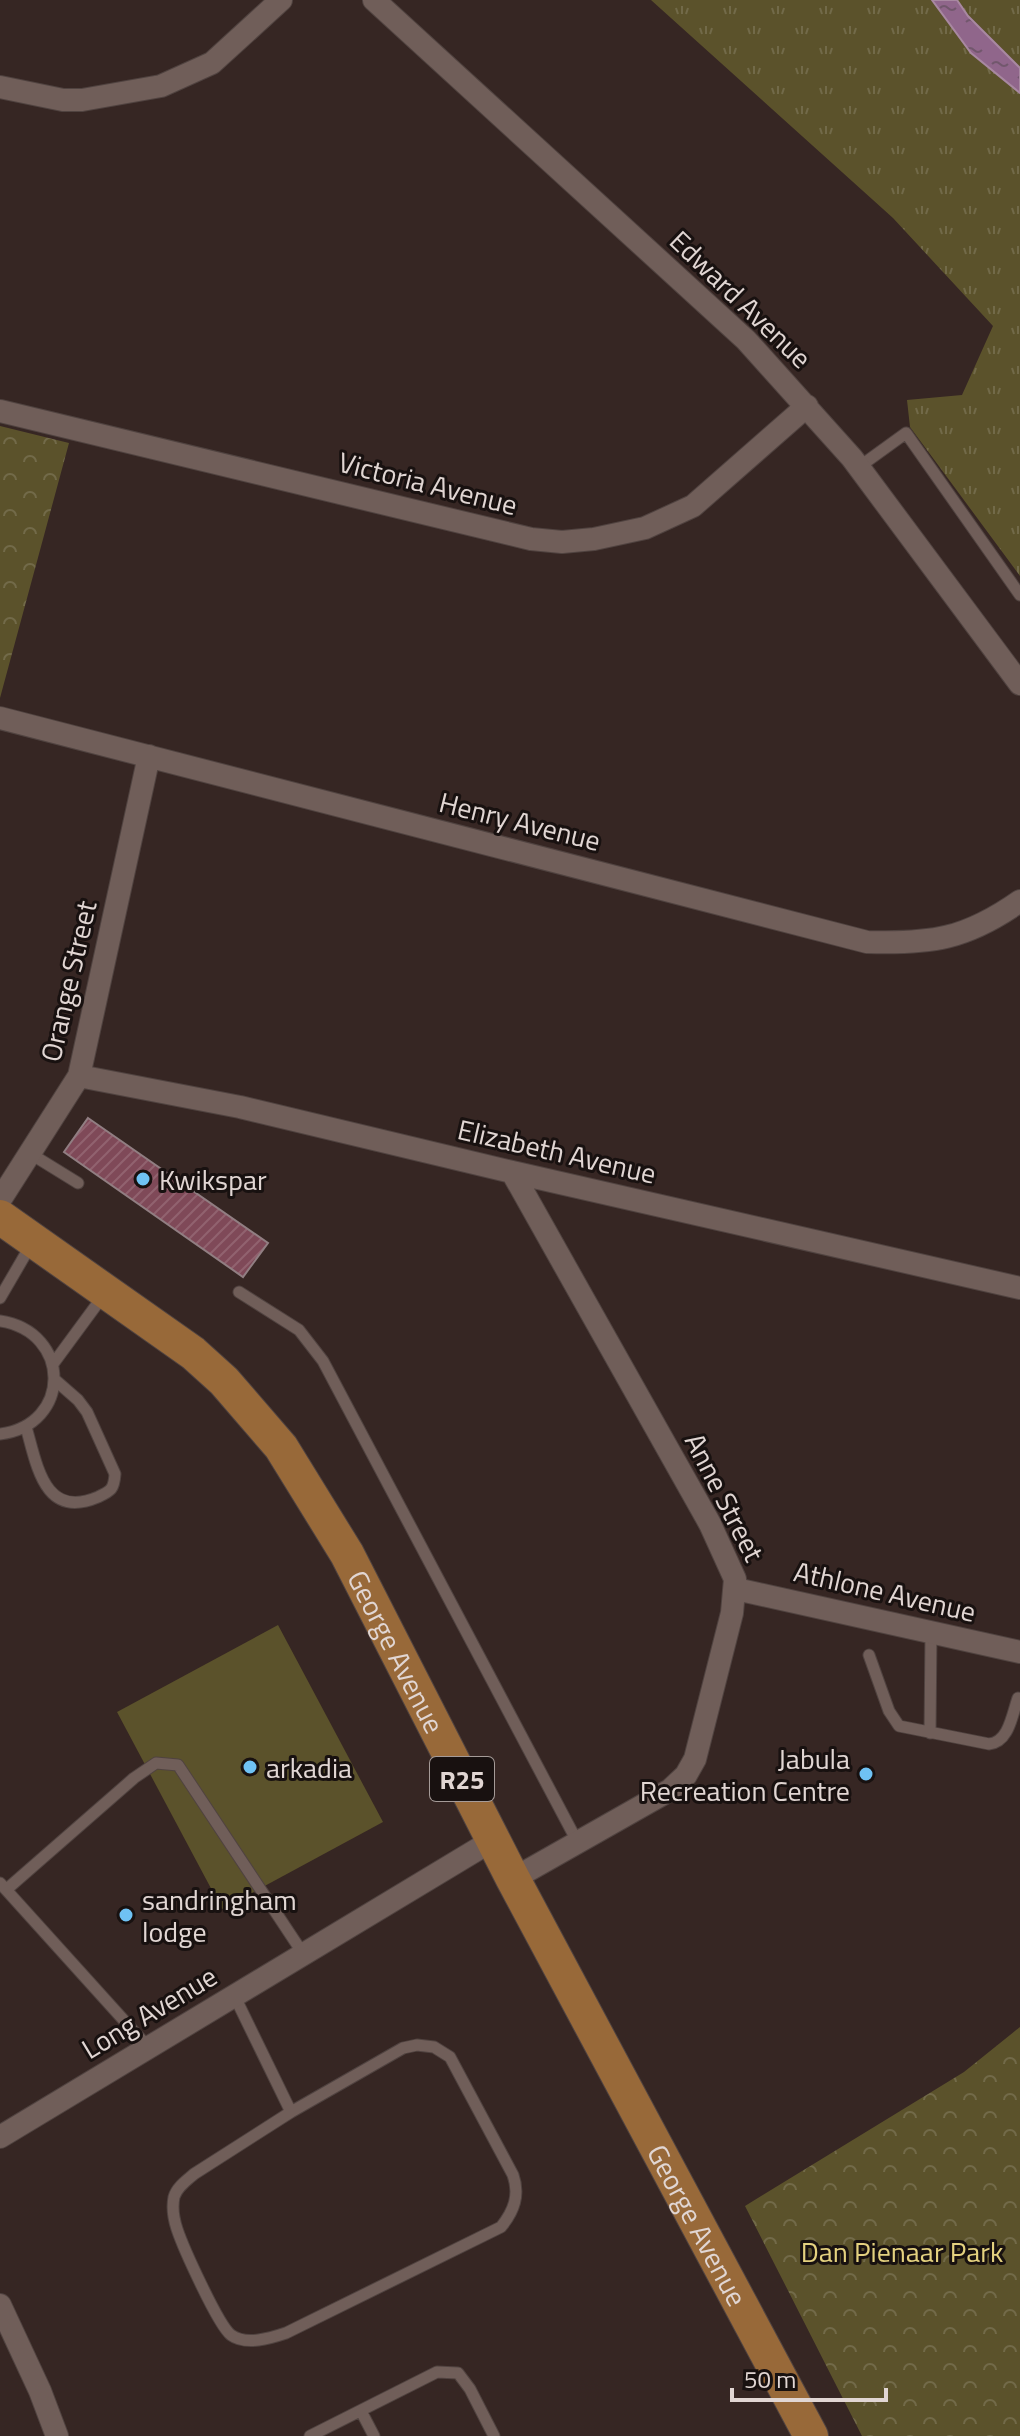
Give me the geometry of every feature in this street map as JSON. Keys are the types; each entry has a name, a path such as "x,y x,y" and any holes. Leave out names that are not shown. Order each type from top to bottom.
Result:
{"main road":[{"name":"George Avenue","path":"0,1217 193,1353 224,1381 281,1447 347,1554 513,1879 811,2436"}],"street":[{"path":"0,87 63,100 82,100 102,99 161,86 212,63 281,0"},
{"name":"Edward Avenue","path":"374,0 746,340 859,467 1020,684"},
{"name":"Victoria Avenue","path":"0,411 531,539 562,542 645,528 693,506 807,406"},
{"name":"Henry Avenue","path":"0,718 867,942 919,942 966,933 992,921 1020,901"},
{"name":"Orange Street","path":"0,1200 79,1076 149,756"},
{"name":"Elizabeth Avenue","path":"79,1076 240,1107 1020,1288"},
{"name":"Anne Street","path":"512,1172 716,1535 732,1570 736,1589 703,1733 691,1767 670,1790 513,1879"},
{"name":"Athlone Avenue","path":"736,1589 1020,1652"},
{"name":"Long Avenue","path":"0,2137 493,1840"},
{"path":"0,2305 57,2436"}],"lane":[{"path":"859,467 906,433 1020,595"},
{"path":"31,1154 78,1183"},
{"path":"0,1298 33,1242"},
{"path":"239,1292 299,1330 323,1361 578,1843"},
{"path":"53,1364 106,1293"},
{"path":"0,1321 13,1323 39,1338 53,1364 54,1379 46,1407 26,1427 0,1434"},
{"path":"26,1427 46,1487 60,1500 74,1504 87,1502 110,1492 115,1486 115,1474 87,1412 54,1379"},
{"path":"930,1733 931,1632"},
{"path":"869,1655 892,1719 899,1726 997,1743 1004,1737 1018,1698"},
{"path":"148,2047 3,1886 156,1763 178,1765 304,1955"},
{"path":"234,1995 291,2112"},
{"path":"417,2045 434,2047 450,2057 513,2175 518,2190 514,2205 501,2227 286,2333 265,2340 232,2336 219,2318 177,2228 174,2198 180,2186 194,2174 291,2112 403,2048 417,2045"},
{"path":"310,2436 437,2372 458,2373 470,2389 494,2436"},
{"path":"361,2411 374,2436"}],"green space":[{"path":"651,0 1020,0 1020,576 910,427 907,400 962,395 993,326 893,218"},
{"path":"0,426 69,443 0,698"},
{"name":"arkadia","path":"278,1625 383,1822 222,1909 117,1712"},
{"name":"Dan Pienaar Park","path":"1020,2027 1020,2436 862,2436 745,2206 964,2072"}],"water":[{"path":"932,0 957,0 968,16 1020,68 1020,93 971,53"}],"building":[{"path":"88,1118 268,1243 243,1277 64,1152"}],"place":[{"name":"Kwikspar","path":"143,1179"},
{"name":"arkadia","path":"250,1767"},
{"name":"Jabula Recreation Centre","path":"866,1774"},
{"name":"sandringham lodge","path":"126,1915"}]}
